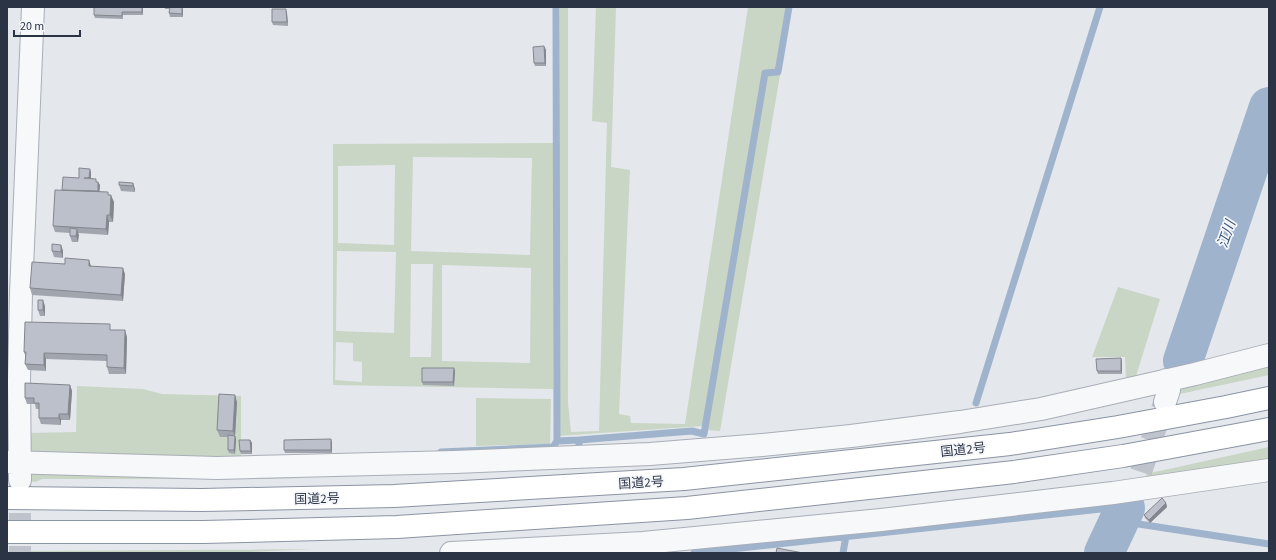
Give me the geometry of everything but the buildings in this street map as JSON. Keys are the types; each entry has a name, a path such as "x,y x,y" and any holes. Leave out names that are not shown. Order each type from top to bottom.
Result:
{"highway":[{"name":"国道2号","path":"7,498 202,500 394,496 684,479 1010,444 1118,427 1269,398"},
{"path":"7,532 203,532 397,526 687,508 1014,472 1131,454 1269,429"}],"street":[{"path":"33,7 15,468 225,467 455,462 680,451 762,445 851,436 960,422 1041,409 1269,355"},
{"path":"1165,402 1169,390 1166,380"},
{"path":"451,553 651,542 881,520 1114,493 1141,481 1269,470"}],"green space":[{"path":"560,7 568,7 568,403 571,432 599,431 607,123 592,121 596,7 616,7 611,167 630,170 619,414 630,416 631,423 685,424 748,7 787,7 776,69 763,70 703,426 558,436"},
{"path":"767,75 780,75 720,431 707,430"},
{"path":"554,143 553,389 333,385 333,144","holes":["413,157 532,158 530,255 411,251","395,165 394,245 338,243 338,166","337,251 396,252 394,333 336,331","411,264 433,264 431,357 410,357","442,265 531,268 530,363 442,361","336,342 353,343 353,361 362,362 362,382 335,380"]},
{"path":"1118,287 1160,299 1136,376 1126,378 1125,357 1092,357"},
{"path":"1269,365 1269,375 1175,395 1177,386"},
{"path":"77,386 143,389 162,394 241,396 241,460 29,453 27,433 76,432"},
{"path":"476,398 551,399 550,444 476,446"},
{"path":"1269,447 1269,461 1148,482 1146,474"},
{"path":"39,472 302,479 42,479 36,482 27,481 31,475"},
{"path":"314,549 228,553 26,553 25,551"}],"waterway":[{"path":"556,7 557,441 579,440 579,444"},
{"path":"579,440 692,431 704,434 765,73 778,72 789,7"},
{"path":"976,403 1100,7"},
{"name":"江川","path":"1183,361 1269,107"},
{"path":"441,452 553,447 557,441"},
{"name":"江川","path":"1104,553 1125,508"},
{"path":"694,553 1101,509 1123,512"},
{"path":"1119,521 1269,544"},
{"path":"843,553 846,536"}],"tunnel":[{"path":"1141,472 1164,403"},
{"path":"20,480 20,553"}]}
